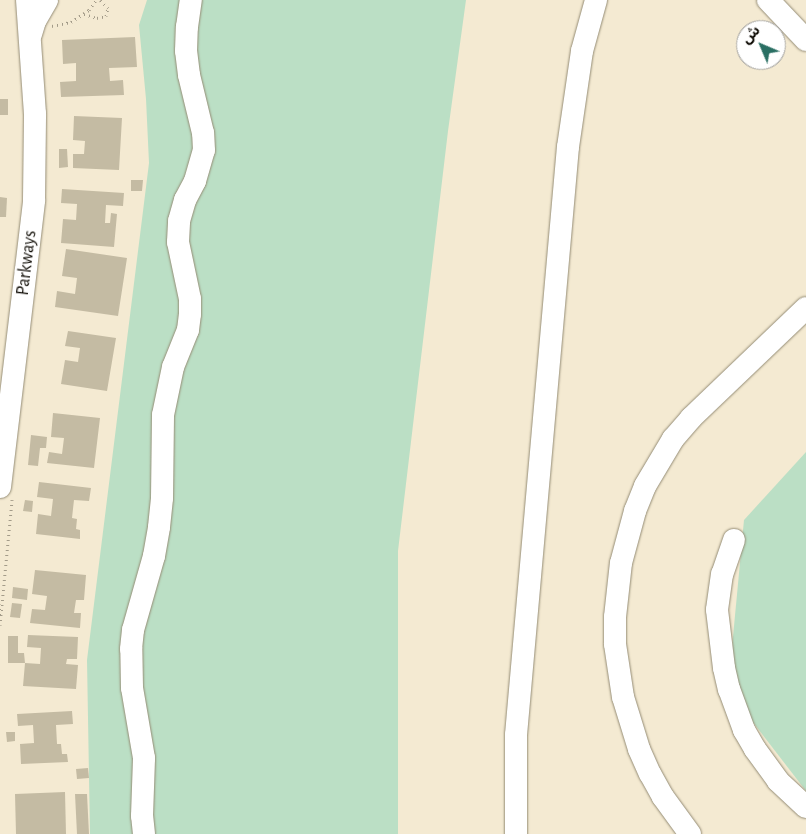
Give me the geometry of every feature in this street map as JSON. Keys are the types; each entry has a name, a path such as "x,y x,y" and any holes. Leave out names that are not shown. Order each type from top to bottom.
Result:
{"street":[{"name":"Parkways","path":"6,493 34,200 35,133 31,34 27,0"},
{"name":"Parkways","path":"31,34 47,0"},
{"path":"144,834 142,802 144,758 132,688 131,649 133,630 154,556 159,527 162,488 161,440 167,391 188,330 190,314 190,299 178,242 181,214 200,166 204,150 203,133 189,76 186,51 187,27 192,0"},
{"path":"516,834 516,735 568,147 582,52 596,0"},
{"path":"768,0 806,40"},
{"path":"690,834 663,797 650,774 639,749 623,698 615,644 617,590 621,563 642,494 658,462 673,439 691,418 806,308"},
{"path":"734,540 722,574 717,610 724,668 729,689 744,730 755,749 778,781 806,807"}],"path":[{"path":"31,34 71,22 84,14 98,0 108,8 106,16 96,18 84,14"},
{"path":"0,625 6,493"}],"green space":[{"path":"147,0 466,0 448,131 398,551 398,834 90,834 87,660 149,163 146,99 139,25"},
{"path":"806,452 806,791 728,690 744,520"}],"building":[{"path":"135,37 137,67 109,68 110,81 123,80 124,95 61,97 60,82 76,81 76,63 63,64 62,40"},
{"path":"0,99 8,99 8,115 0,115"},
{"path":"74,116 122,118 119,170 73,168 73,154 84,154 85,141 73,140"},
{"path":"59,149 67,149 68,167 59,168"},
{"path":"131,180 143,180 142,191 131,191"},
{"path":"62,189 124,193 123,206 106,205 105,223 110,223 111,213 117,214 114,247 61,243 63,219 76,220 77,204 61,203"},
{"path":"0,197 7,198 6,217 0,217"},
{"path":"66,249 127,258 118,316 55,307 57,291 75,294 77,278 62,276"},
{"path":"68,331 116,338 107,391 61,384 65,360 78,362 80,348 65,346"},
{"path":"53,413 100,418 94,468 47,463 49,452 62,454 64,438 51,437"},
{"path":"31,435 47,437 46,448 40,448 38,466 28,465"},
{"path":"39,482 91,488 89,501 74,500 72,518 77,519 76,529 80,530 80,539 36,534 38,514 51,516 53,499 37,497"},
{"path":"25,500 33,501 32,512 23,511"},
{"path":"35,570 86,575 84,600 76,600 74,613 81,613 80,628 30,623 32,609 45,610 47,596 32,594"},
{"path":"13,587 28,589 27,600 12,598"},
{"path":"12,603 22,604 20,618 10,617"},
{"path":"28,635 78,637 77,659 67,659 66,664 78,665 76,689 23,686 25,663 40,664 41,648 27,647"},
{"path":"8,636 18,636 18,653 24,653 25,663 8,663"},
{"path":"72,711 73,724 56,725 57,744 61,744 62,754 67,754 68,762 21,764 20,744 34,743 33,725 18,726 17,714"},
{"path":"6,732 15,732 15,741 7,742"},
{"path":"88,768 89,778 77,779 76,769"},
{"path":"65,792 66,834 16,834 15,794"},
{"path":"75,794 87,794 89,834 77,834"}]}
